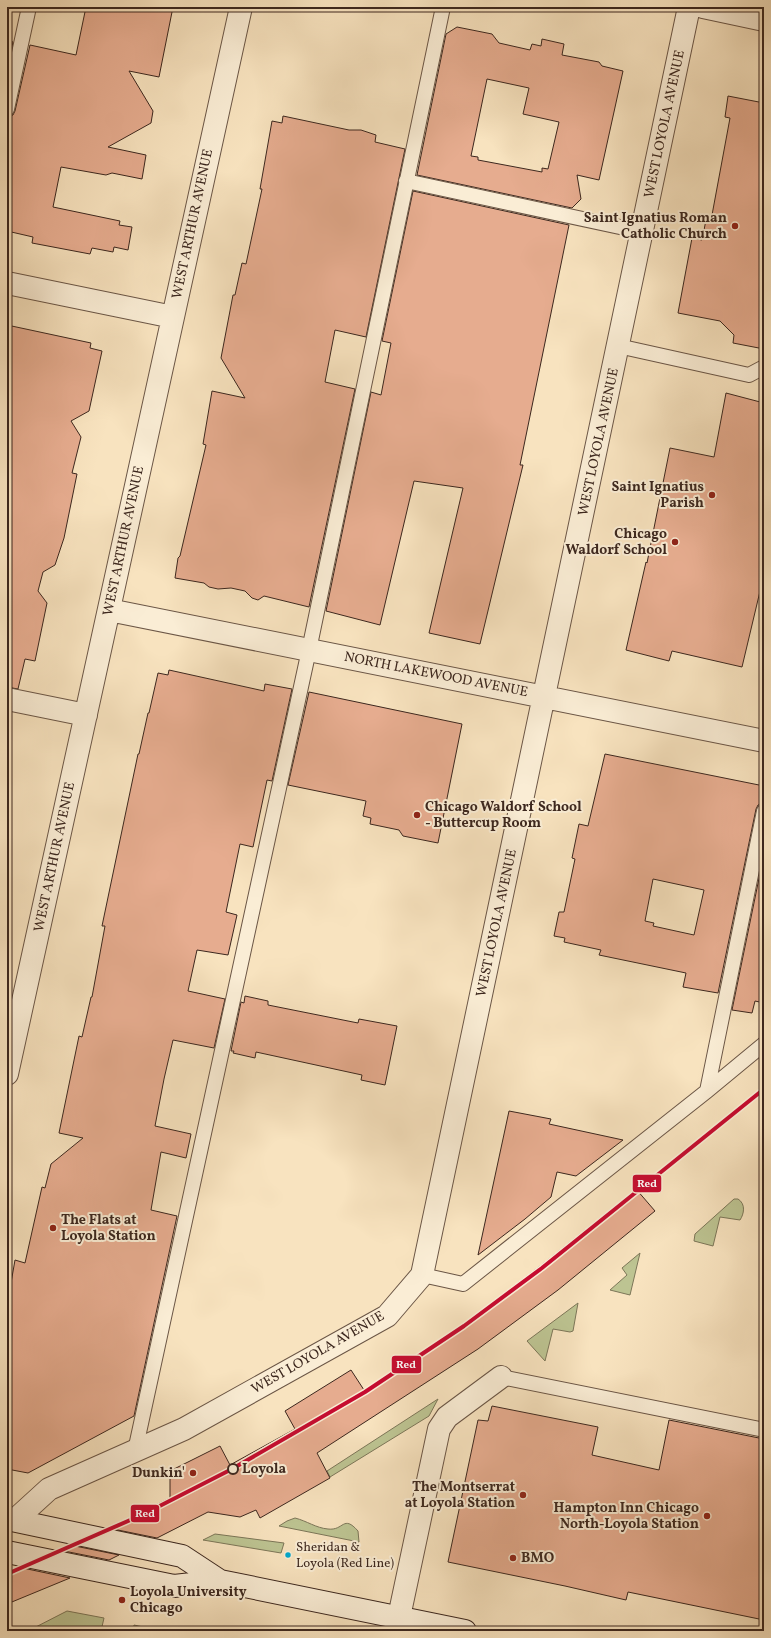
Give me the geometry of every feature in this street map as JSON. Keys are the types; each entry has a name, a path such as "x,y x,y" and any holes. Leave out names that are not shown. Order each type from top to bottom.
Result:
{"street":[{"name":"WEST ARTHUR AVENUE","path":"7,1074 241,7"},
{"name":"WEST LOYOLA AVENUE","path":"11,1519 49,1489 184,1429 387,1316 422,1275 643,232 689,7"},
{"path":"703,7 764,20"},
{"path":"7,283 172,317"},
{"name":"NORTH LAKEWOOD AVENUE","path":"109,610 764,741"},
{"path":"7,698 86,715"},
{"path":"398,1624 439,1429 447,1417 501,1377"},
{"path":"11,1519 182,1556 220,1581 398,1624 465,1631"},
{"path":"7,1552 174,1586 220,1581"}],"lane":[{"path":"7,109 11,73 29,7"},
{"path":"135,1451 309,650 443,7"},
{"path":"406,181 643,232"},
{"path":"618,346 750,375 764,367"},
{"path":"707,1091 764,811"},
{"path":"422,1275 463,1284 707,1091 764,1044"},
{"path":"501,1377 764,1430"}],"green space":[{"path":"734,1199 741,1201 743,1206 743,1212 740,1220 720,1217 713,1246 694,1241 695,1234"},
{"path":"640,1253 630,1295 610,1290 627,1275 622,1268"},
{"path":"578,1303 573,1331 570,1332 553,1329 545,1361 527,1341"},
{"path":"438,1399 429,1416 330,1477 327,1471"},
{"path":"295,1518 328,1529 337,1528 346,1523 349,1524 358,1531 359,1542 279,1526"},
{"path":"215,1534 284,1543 281,1553 203,1540"},
{"path":"67,1611 104,1618 101,1631 28,1631"},
{"path":"134,1625 161,1631 133,1631"}],"building":[{"path":"86,7 173,7 159,77 129,71 153,111 151,123 108,147 146,155 142,179 112,173 106,175 61,167 53,207 120,221 119,225 132,227 128,250 114,247 113,252 92,248 90,254 32,243 33,237 7,231 7,117 13,115 15,111 30,45 76,55"},
{"path":"457,27 492,34 499,43 530,50 532,44 541,46 542,39 564,44 562,55 599,62 602,66 623,71 599,180 577,175 581,199 572,208 417,175 446,34","holes":["487,79 529,88 523,114 559,122 548,169 542,168 542,172 478,160 478,157 471,156"]},
{"path":"7,40 13,42 7,69"},
{"name":"Saint Ignatius Roman Catholic Church","path":"728,96 764,103 764,349 733,343 734,335 720,321 678,313 692,238 702,240 707,215 712,215 730,118 725,117"},
{"path":"283,116 349,130 361,130 376,135 375,142 405,149 366,337 335,330 325,382 355,389 309,607 264,596 258,600 252,598 245,591 231,588 218,589 209,587 204,583 175,578 178,558 180,556 206,445 203,444 212,391 245,398 221,358 233,295 235,295 242,263 246,264 262,189 260,189 272,121 282,123"},
{"path":"413,191 569,225 520,465 523,465 480,644 429,633 463,488 414,481 380,625 326,611 371,392 381,395 391,343 382,341"},
{"path":"7,325 91,343 90,348 102,351 89,411 71,421 81,437 72,473 77,474 64,538 55,565 43,572 38,591 47,603 35,661 25,659 18,689 7,687"},
{"path":"726,393 764,403 764,588 761,587 742,667 672,651 669,661 626,650 646,562 647,563 670,448 714,457"},
{"path":"169,670 264,691 265,684 292,689 272,781 267,780 253,847 240,844 226,912 237,915 228,955 197,950 188,991 225,999 214,1048 173,1040 164,1079 155,1126 191,1134 186,1158 161,1152 151,1210 177,1216 134,1416 28,1473 7,1469 7,1306 15,1260 25,1263 42,1187 45,1188 51,1164 83,1138 59,1133 79,1036 82,1037 92,997 105,926 102,926 138,754 158,673 168,675"},
{"path":"309,692 462,724 438,843 403,836 399,830 370,824 371,818 363,816 366,801 288,785"},
{"path":"605,754 764,786 764,803 758,805 756,809 718,993 683,987 686,973 599,955 601,950 564,942 565,938 554,936 559,912 564,912 575,859 572,858 579,824 588,826","holes":["653,879 704,890 694,935 653,926 654,923 645,921"]},
{"path":"764,854 764,1003 755,1001 752,1013 732,1010"},
{"path":"245,996 268,1001 268,1005 358,1023 359,1019 397,1026 385,1085 361,1080 362,1075 256,1052 255,1058 233,1053 234,1051 231,1051 241,1002 244,1003"},
{"path":"509,1111 551,1119 549,1124 623,1140 576,1176 557,1172 551,1197 478,1255"},
{"path":"636,1189 655,1211 558,1290 478,1349 317,1453 330,1478 260,1518 256,1510 240,1517 208,1512 157,1538 108,1528 170,1498 170,1471 220,1446 230,1465 295,1429 285,1411 351,1370 364,1390 462,1325 540,1266"},
{"path":"492,1406 598,1427 592,1455 659,1470 669,1420 764,1439 764,1620 628,1592 626,1600 448,1562 478,1420 488,1421"},
{"path":"70,1545 119,1555 109,1560 59,1550"},
{"path":"18,1567 70,1578 7,1604 7,1572"}],"transit line":[{"name":"Red","path":"7,1574 144,1514 232,1469 365,1392 464,1326 542,1268 764,1089"}],"place":[{"name":"Saint Ignatius Roman Catholic Church","path":"735,226"},
{"name":"Saint Ignatius Parish","path":"712,495"},
{"name":"Chicago Waldorf School","path":"675,542"},
{"name":"Chicago Waldorf School - Buttercup Room","path":"417,815"},
{"name":"The Flats at Loyola Station","path":"53,1228"},
{"name":"Loyola","path":"233,1469"},
{"name":"Dunkin'","path":"193,1473"},
{"name":"The Montserrat at Loyola Station","path":"523,1495"},
{"name":"Hampton Inn Chicago North-Loyola Station","path":"707,1516"},
{"name":"Sheridan & Loyola (Red Line)","path":"288,1555"},
{"name":"BMO","path":"513,1558"},
{"name":"Loyola University Chicago","path":"122,1600"}]}
